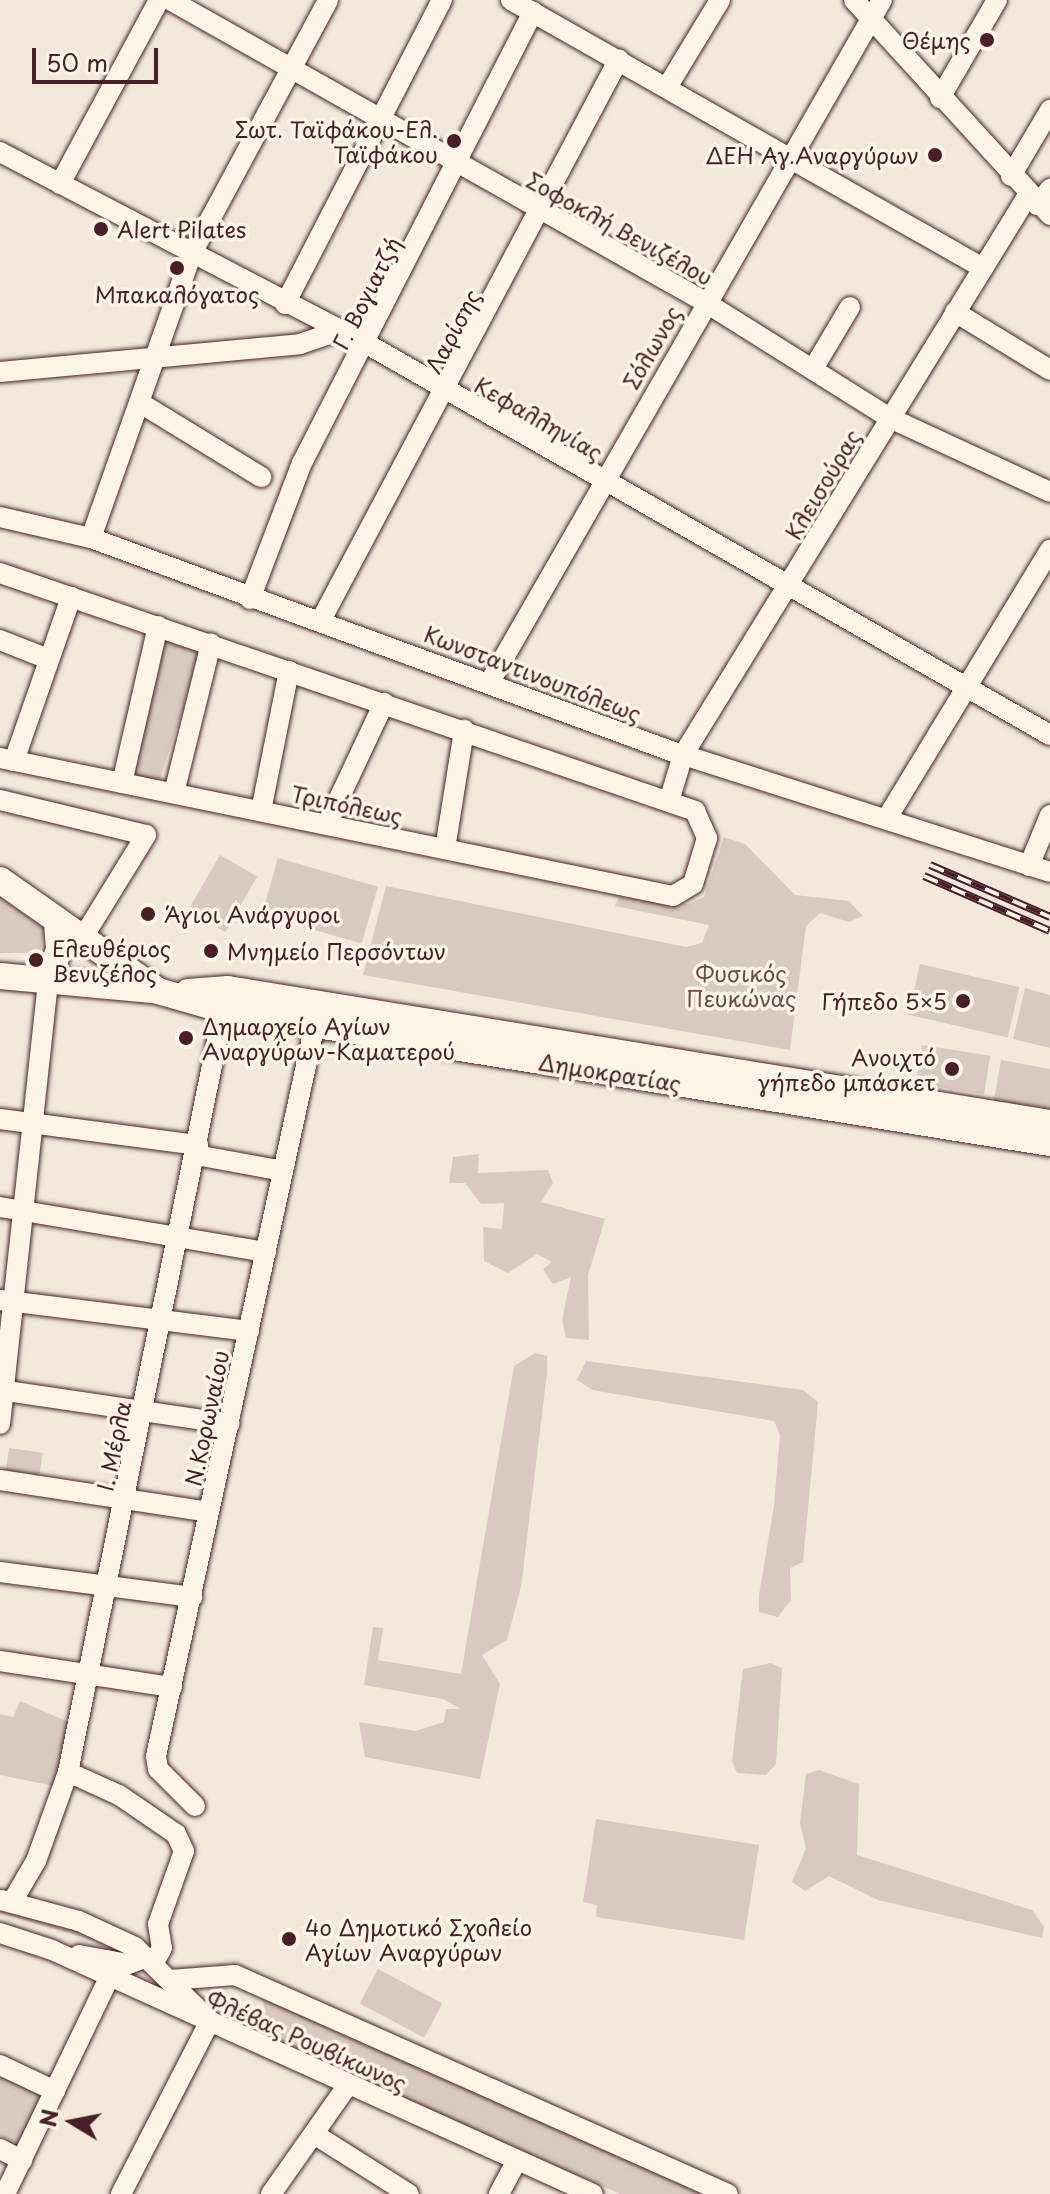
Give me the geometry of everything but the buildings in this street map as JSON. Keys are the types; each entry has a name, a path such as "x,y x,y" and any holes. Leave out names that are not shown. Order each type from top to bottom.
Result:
{"main road":[{"name":"Δημοκρατίας","path":"0,880 82,939 165,992 1050,1123"},
{"path":"48,980 59,950 57,922"},
{"path":"0,976 165,992"},
{"name":"Δημοκρατίας","path":"226,999 315,1024 1050,1143"}],"street":[{"path":"60,184 159,0"},
{"name":"Σοφοκλή Βενιζέλου","path":"170,0 542,213 705,302 890,418 1050,492"},
{"path":"91,538 160,357 192,253 328,0"},
{"path":"285,304 442,0"},
{"path":"511,0 669,84 983,268"},
{"path":"669,84 720,0"},
{"path":"854,0 1011,176 1041,202"},
{"name":"Σόλωνος","path":"491,680 790,154 882,0"},
{"path":"940,98 997,0"},
{"name":"Γ. Βογιατζή","path":"250,599 302,463 367,344 533,12"},
{"name":"Λαρίσης","path":"320,622 447,392 619,59"},
{"path":"1011,176 1050,110"},
{"name":"Κεφαλληνίας","path":"0,152 335,332 367,344 786,589 1050,735"},
{"name":"Κλεισούρας","path":"669,801 683,755 955,312 983,268 1041,202"},
{"path":"813,369 850,307"},
{"path":"955,312 1050,370"},
{"path":"0,372 300,344 335,332"},
{"path":"142,404 261,477"},
{"name":"Κωνσταντινουπόλεως","path":"0,517 91,538 250,599 491,680 683,755 1050,872"},
{"path":"887,818 961,688 1050,550"},
{"path":"0,573 669,801"},
{"path":"7,759 71,597"},
{"path":"122,783 158,626"},
{"path":"0,640 48,659"},
{"path":"174,793 211,643"},
{"path":"261,811 289,671"},
{"path":"327,824 384,703"},
{"path":"445,849 464,730"},
{"name":"Τριπόλεως","path":"7,759 445,849 683,894 707,838 705,821 669,801"},
{"path":"0,800 146,835 82,939"},
{"path":"1029,866 1050,815"},
{"path":"0,1424 8,1300 24,1210 48,980"},
{"name":"Ι. Μέρλα","path":"6,1901 36,1861 68,1772 145,1409 226,999"},
{"name":"Ν.Κορωναίου","path":"195,1806 156,1764 315,1024"},
{"path":"0,1119 197,1150 283,1171"},
{"path":"0,1207 180,1232 266,1252"},
{"path":"8,1300 249,1331"},
{"path":"3,1390 229,1424"},
{"path":"0,1480 127,1496 209,1512"},
{"path":"0,1572 192,1597"},
{"path":"0,1661 172,1687"},
{"path":"68,1772 131,1803 176,1834 184,1851 158,1924 163,1940 150,1961"},
{"path":"6,1901 97,1928 150,1961 210,2021 121,2194"},
{"name":"Φλέβας Ρουβίκωνος","path":"0,1933 52,1950 593,2194"},
{"path":"52,1950 128,1964 150,1961"},
{"path":"170,1980 235,1975 728,2194"},
{"path":"5,2194 109,1978"},
{"path":"0,2065 55,2091"},
{"path":"271,2194 348,2085"},
{"path":"314,2134 397,2191"},
{"path":"0,2149 22,2160"},
{"path":"499,2194 517,2160"}],"green space":[{"path":"161,637 202,650 159,782 118,769"},
{"name":"Φυσικός Πευκώνας","path":"724,837 745,844 795,895 849,901 863,916 849,922 820,913 806,926 790,1050 363,975 386,886 686,947 702,943 709,925 615,906 619,897 688,904 704,897"},
{"path":"220,855 257,876 225,932 188,910"},
{"path":"278,858 378,887 362,943 262,915"},
{"path":"0,897 44,928 40,953 0,953"},
{"name":"Γήπεδο 5×5","path":"920,964 1019,987 1008,1038 908,1015"},
{"path":"1025,988 1050,995 1050,1048 1013,1039"},
{"name":"Ανοιχτό γήπεδο μπάσκετ","path":"922,1045 990,1056 984,1094 916,1084"},
{"path":"1001,1060 1050,1069 1050,1111 994,1100"},
{"path":"479,1154 478,1173 548,1170 553,1183 541,1202 605,1219 588,1275 589,1340 566,1338 562,1320 571,1277 553,1284 543,1269 552,1262 537,1254 508,1273 484,1261 483,1227 502,1229 504,1203 481,1204 465,1183 449,1183 453,1157"},
{"path":"535,1353 547,1356 547,1373 521,1587 507,1640 482,1655 500,1684 480,1779 365,1757 359,1722 415,1731 444,1722 446,1709 461,1709 443,1699 364,1685 373,1627 383,1628 378,1660 461,1674 514,1366"},
{"path":"586,1361 803,1390 818,1402 803,1562 790,1568 791,1600 778,1617 759,1612 780,1435 774,1421 592,1390 577,1380"},
{"path":"9,1448 43,1453 39,1476 6,1471"},
{"path":"771,1663 782,1668 776,1764 766,1775 737,1773 732,1761 743,1669"},
{"path":"20,1701 71,1723 54,1786 0,1775 0,1714 13,1717"},
{"path":"819,1770 859,1784 857,1855 1032,1910 1044,1927 1042,1938 878,1900 829,1876 805,1891 792,1882 806,1848 800,1823 806,1774"},
{"path":"596,1819 759,1845 744,1940 596,1917 597,1905 583,1902"},
{"path":"0,1907 96,1931 113,1946 0,1913"},
{"path":"378,1969 442,2003 424,2038 360,2003"},
{"path":"259,1988 708,2194 620,2194 242,2027 266,2012"},
{"path":"0,2074 43,2095 19,2145 0,2136"}],"railway":[{"path":"930,865 1050,917"},
{"path":"924,876 1050,931"}],"place":[{"name":"Θέμης","path":"987,40"},
{"name":"Σωτ. Ταϊφάκου-Ελ. Ταϊφάκου","path":"454,141"},
{"name":"ΔΕΗ Αγ.Αναργύρων","path":"935,155"},
{"name":"Alert Pilates","path":"101,229"},
{"name":"Μπακαλόγατος","path":"177,268"},
{"name":"Άγιοι Ανάργυροι","path":"148,914"},
{"name":"Μνημείο Περσόντων","path":"211,951"},
{"name":"Ελευθέριος Βενιζέλος","path":"36,960"},
{"name":"Γήπεδο 5×5","path":"963,1001"},
{"name":"Δημαρχείο Αγίων Αναργύρων-Καματερού","path":"186,1038"},
{"name":"Ανοιχτό γήπεδο μπάσκετ","path":"952,1069"},
{"name":"4ο Δημοτικό Σχολείο Αγίων Αναργύρων","path":"289,1939"}]}
